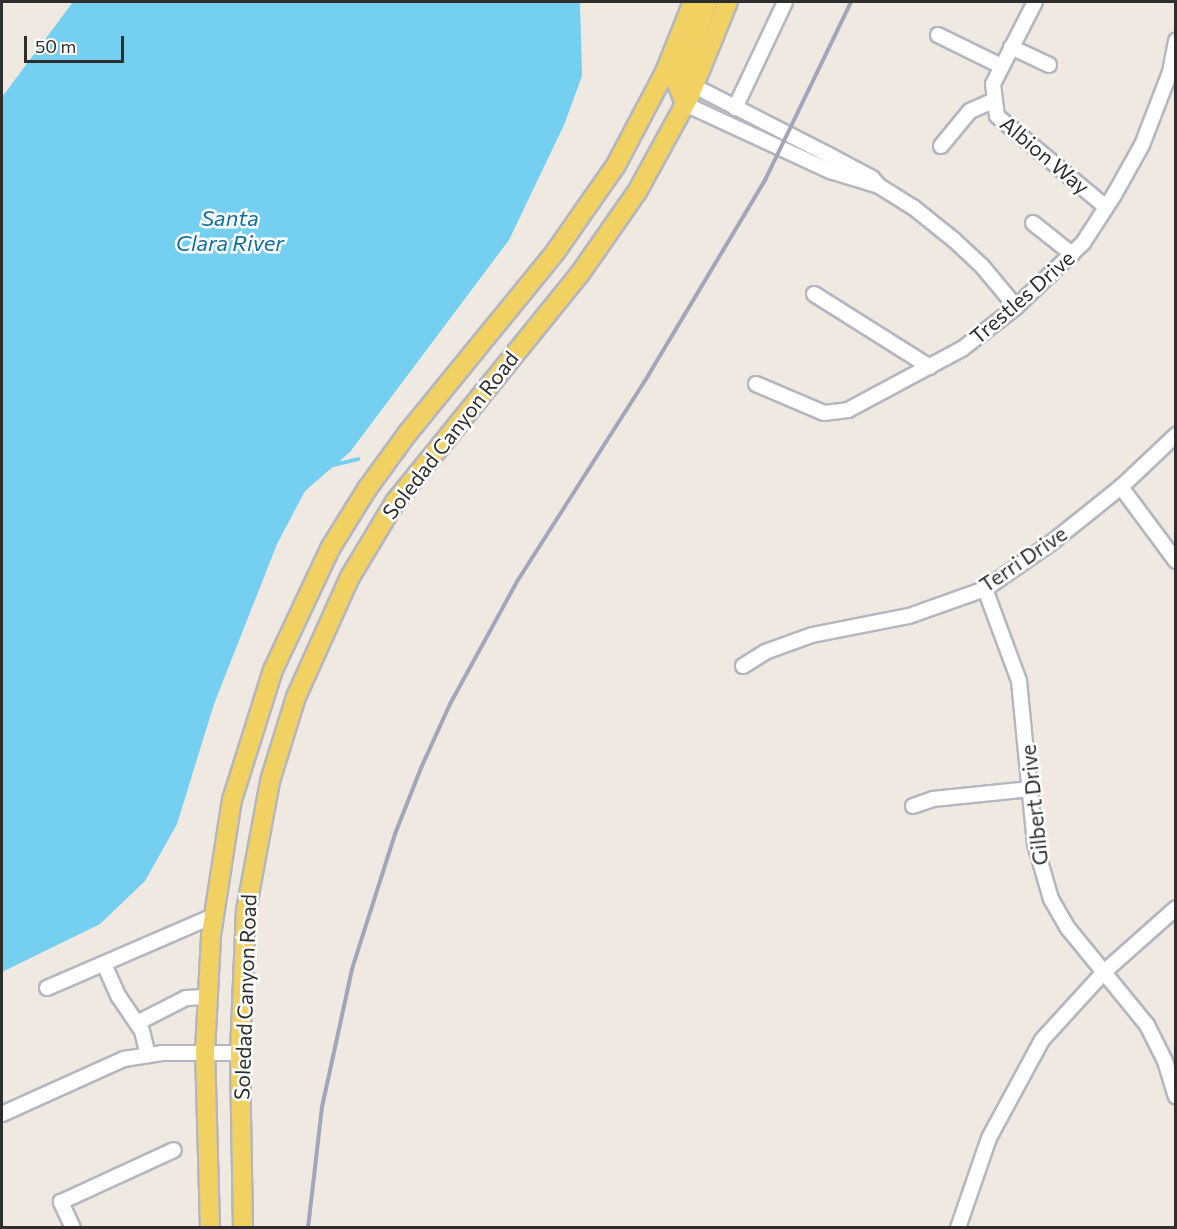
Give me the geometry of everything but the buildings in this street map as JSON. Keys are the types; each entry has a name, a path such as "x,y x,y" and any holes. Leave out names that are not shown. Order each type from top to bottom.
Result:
{"main road":[{"name":"Soledad Canyon Road","path":"210,1227 205,1051 213,916 232,800 250,734 273,670 331,547 407,434 587,209 642,119 693,2"},
{"path":"686,104 677,83 708,2"},
{"name":"Soledad Canyon Road","path":"243,1227 240,1053 246,911 260,824 296,697 330,616 395,502 609,234 686,104 728,2"}],"street":[{"path":"735,108 785,2"},
{"name":"Albion Way","path":"1035,2 993,84 992,101 997,116 1106,207"},
{"path":"938,35 1001,66"},
{"name":"Trestles Drive","path":"756,384 824,413 848,410 962,349 1016,308 1072,254 1106,207 1142,145 1170,72 1176,41"},
{"path":"1011,48 1049,65"},
{"path":"694,86 846,164 914,207 982,266 1016,308"},
{"path":"941,146 970,111 992,101"},
{"path":"686,104 830,171 879,186"},
{"path":"1033,223 1072,254"},
{"path":"814,294 930,367"},
{"name":"Terri Drive","path":"742,666 765,652 812,634 909,616 985,589 1051,543 1121,487 1176,435"},
{"path":"1121,487 1176,561"},
{"name":"Gilbert Drive","path":"985,589 1019,681 1035,844 1051,899 1067,927 1147,1025 1165,1061 1176,1096"},
{"path":"913,806 933,799 1030,789"},
{"path":"958,1227 989,1138 1042,1040 1104,972 1176,908"},
{"path":"47,988 213,916"},
{"path":"104,964 119,998 137,1023 148,1055"},
{"path":"137,1023 186,998 207,997"},
{"path":"2,1113 124,1059 205,1051 240,1053"},
{"path":"74,1227 61,1202 174,1150"}],"water":[{"name":"Santa Clara River","path":"73,2 580,2 582,76 564,125 509,240 350,452 305,491 277,544 214,704 177,824 145,881 100,924 2,972 2,97"}],"waterway":[{"path":"333,465 358,459"}],"railway":[{"path":"308,1228 322,1107 352,969 395,834 421,768 450,704 518,580 649,374 765,180 851,2"}]}
